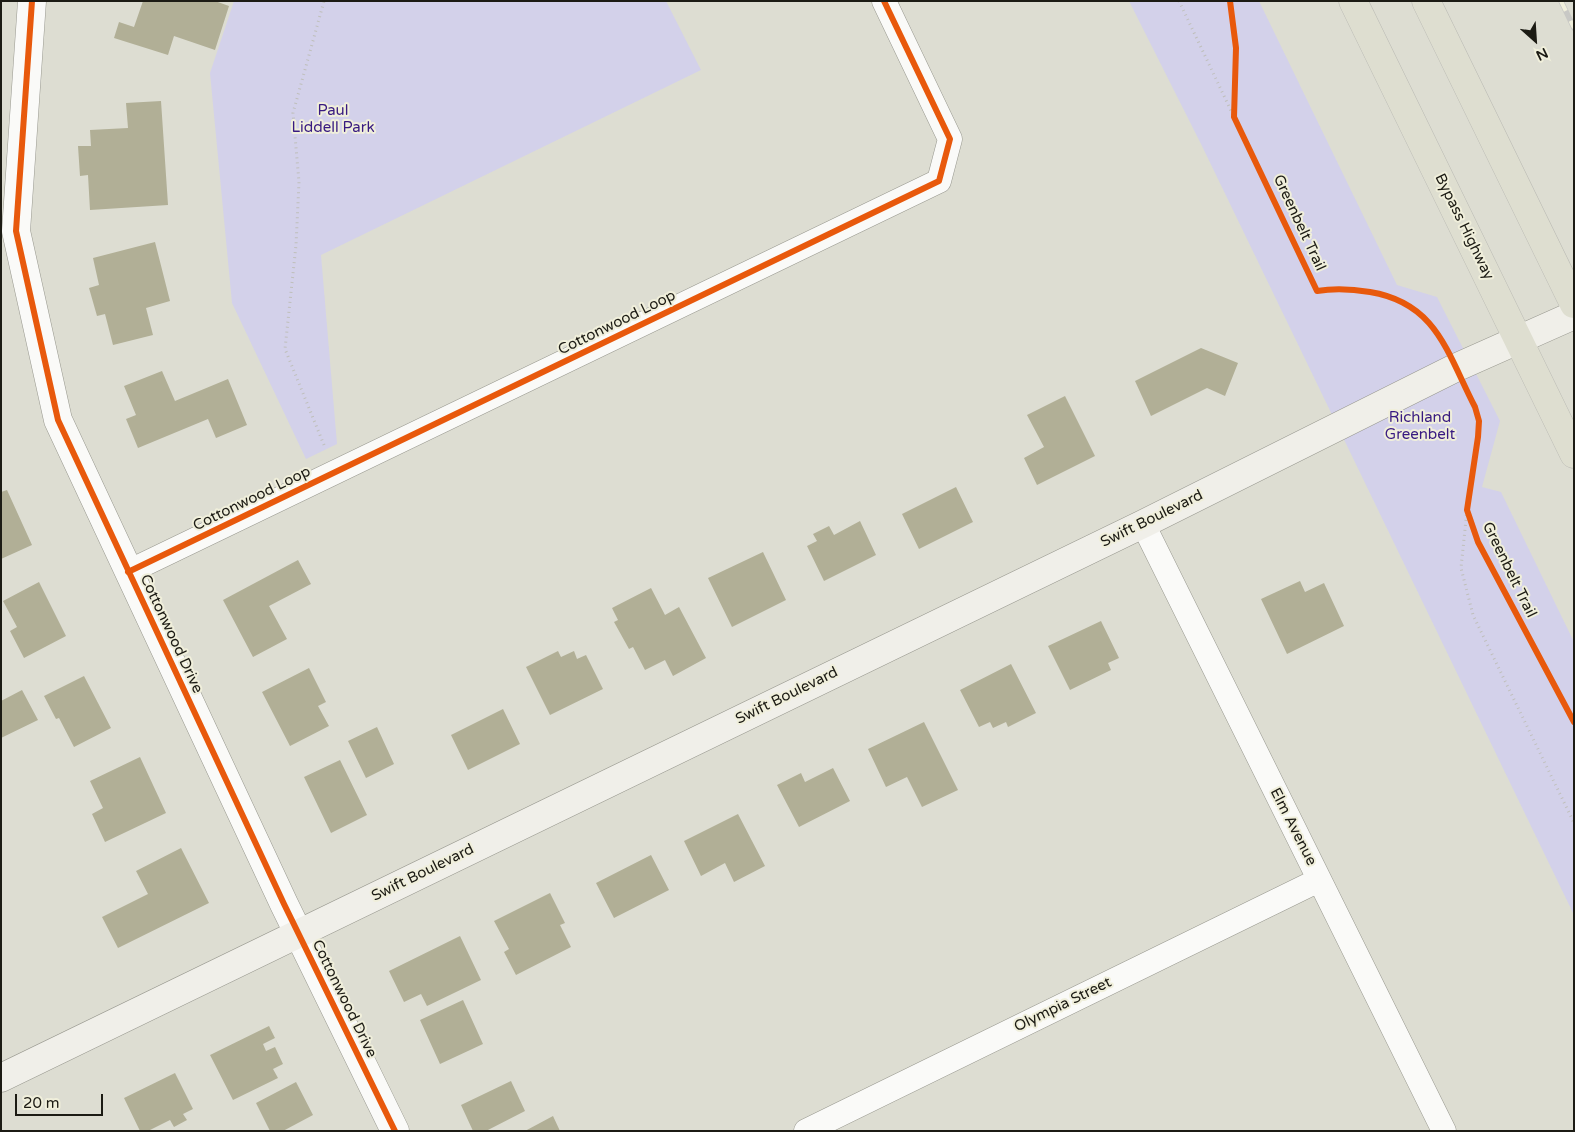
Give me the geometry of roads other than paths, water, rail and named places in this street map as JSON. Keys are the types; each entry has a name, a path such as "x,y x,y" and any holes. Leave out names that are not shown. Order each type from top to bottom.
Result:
{"highway":[{"name":"Bypass Highway","path":"1353,1 1574,454"},
{"path":"1426,1 1574,304"}],"main road":[{"name":"Swift Boulevard","path":"1,1078 1143,524 1455,368 1574,315"}],"street":[{"name":"Cottonwood Drive","path":"32,1 9,231 58,420 299,933 395,1131"},
{"name":"Cottonwood Loop","path":"128,572 939,181 950,139 884,1"},
{"name":"Elm Avenue","path":"1143,524 1444,1131"},
{"name":"Olympia Street","path":"806,1131 1319,880"}],"railway":[{"path":"1561,1 1574,28"}],"park label":[{"name":"Paul Liddell Park","path":"333,120"},
{"name":"Richland Greenbelt","path":"1420,426"}]}
